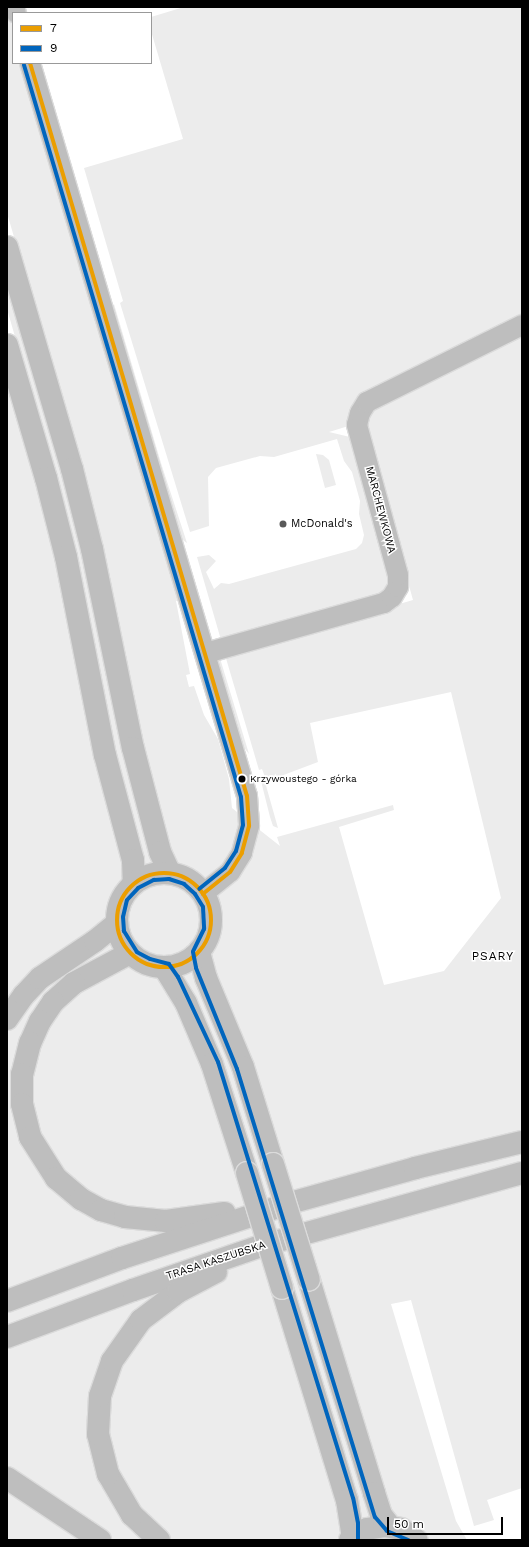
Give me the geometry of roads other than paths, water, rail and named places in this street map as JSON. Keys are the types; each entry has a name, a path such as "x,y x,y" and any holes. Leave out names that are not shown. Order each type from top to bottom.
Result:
{"main road":[{"path":"7,247 72,469 92,549 133,748 160,852 170,873"},
{"path":"7,346 46,478 66,557 105,755 133,860 134,883"},
{"path":"170,873 192,882 203,894 210,912 211,924 206,942 199,952 183,964 164,967 148,965 130,953 121,941 117,923 120,902 134,883 152,874 170,873"},
{"path":"7,1019 24,995 40,978 95,941 117,923"},
{"path":"199,952 206,978 243,1068 381,1515 390,1526"},
{"path":"130,953 87,974 66,990 47,1011 35,1032 24,1063 22,1095 26,1126 40,1157 56,1178 81,1199 101,1210 125,1217 166,1221 290,1203"},
{"path":"164,967 186,1003 212,1064 347,1500 351,1539 367,1529 390,1526 406,1531 417,1540"},
{"path":"7,1301 122,1258 290,1203 415,1168 522,1142"},
{"name":"TRASA KASZUBSKA","path":"7,1337 133,1290 264,1245 522,1173"},
{"path":"159,1540 140,1525 125,1506 105,1465 98,1434 98,1414 108,1368 126,1338 152,1310 178,1292 264,1245"},
{"path":"7,1478 100,1540"}],"street":[{"path":"30,64 243,780 249,820 247,841 239,859 230,872 203,894"},
{"name":"MARCHEWKOWA","path":"206,653 384,603 392,597 398,587 398,575 357,425 360,412 367,402 522,326"}],"place":[{"name":"McDonald's","path":"283,524"},
{"name":"Krzywoustego - górka","path":"242,779"}],"district":[{"name":"PSARY","path":"493,957"}]}
